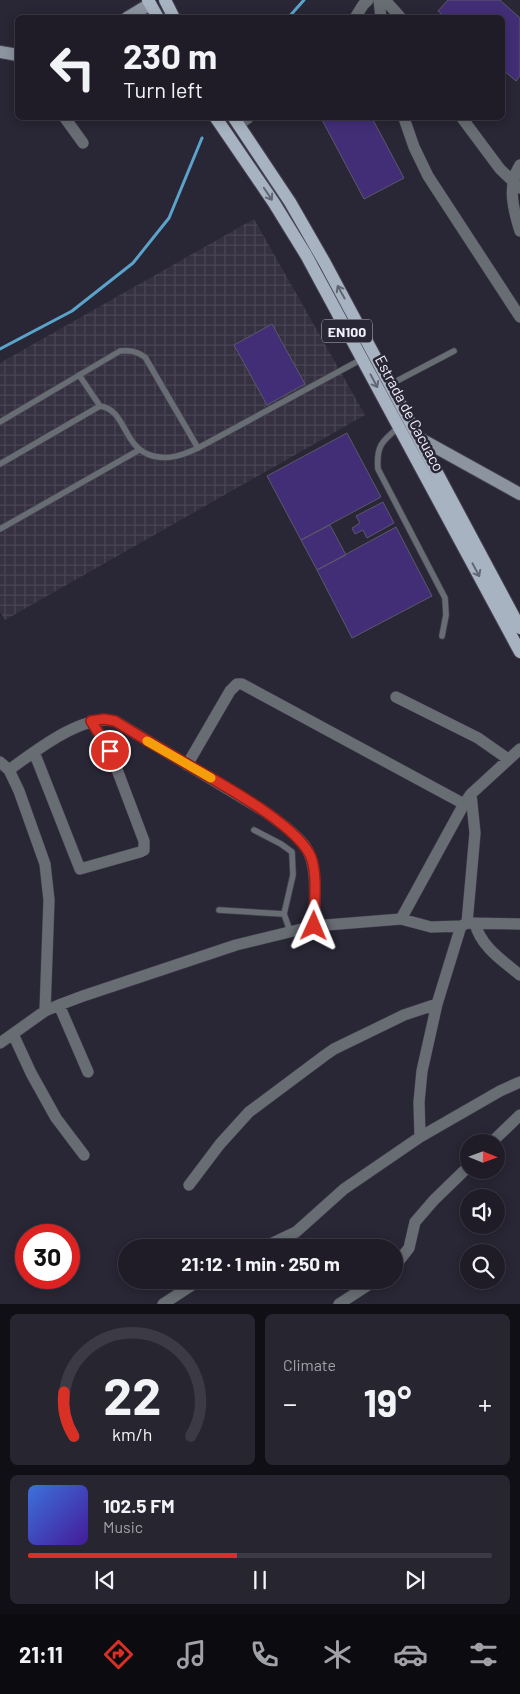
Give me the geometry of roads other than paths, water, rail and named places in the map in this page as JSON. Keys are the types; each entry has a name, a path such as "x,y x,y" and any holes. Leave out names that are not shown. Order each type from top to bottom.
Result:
{"main road":[{"path":"165,0 172,15"},
{"path":"149,2 156,15"},
{"name":"Estrada de Cacuaco","path":"217,120 306,255 520,652"},
{"name":"Estrada de Cacuaco","path":"240,120 325,262 520,628"}],"street":[{"path":"357,15 368,0"},
{"path":"378,0 380,15"},
{"path":"385,0 398,15"},
{"path":"131,15 149,2"},
{"path":"0,52 15,54"},
{"path":"66,120 83,143"},
{"path":"405,120 414,147 428,176 520,317"},
{"path":"463,120 490,158 517,185"},
{"path":"520,165 516,171 517,185 512,194 512,202 520,230"},
{"path":"419,438 520,494"},
{"path":"187,764 230,691 237,684 242,684 468,799 475,825 468,924 437,1004 421,1078 419,1102 420,1137"},
{"path":"396,697 478,738 508,759"},
{"path":"9,770 64,733 91,721 104,719 115,721 264,811 305,846 311,858 313,869 314,926"},
{"path":"34,752 80,868 84,869 144,850 144,841 106,743 91,721"},
{"path":"401,919 468,799 520,749"},
{"path":"0,762 9,770 19,790 45,864 49,909 46,1011"},
{"path":"0,1043 46,1011 83,996 216,951 290,931 314,926 401,919 431,926 520,924"},
{"path":"468,924 488,948 520,975"},
{"path":"189,1185 220,1144 249,1112 324,1056 334,1049 397,1018 437,1004"},
{"path":"59,1006 88,1072"},
{"path":"13,1034 30,1073 56,1118 84,1155"},
{"path":"281,1239 296,1232 344,1189 420,1137 500,1091 520,1082"},
{"path":"500,1134 520,1114"},
{"path":"403,1256 409,1248 415,1222 460,1175"},
{"path":"163,1304 186,1289"},
{"path":"339,1304 362,1289"}],"lane":[{"path":"0,422 120,351 130,350 145,357 198,448"},
{"path":"391,384 454,351"},
{"path":"80,375 100,406 108,408 116,414 126,433 140,450 147,454 170,459 198,448 362,359"},
{"path":"0,464 100,406"},
{"path":"399,427 382,441 378,452 378,469 445,598 446,614 442,636"},
{"path":"0,529 140,450"},
{"path":"254,830 292,852 294,874 284,914 290,931"},
{"path":"219,910 284,914"}],"waterway":[{"path":"291,15 304,0"},
{"path":"0,349 72,311 133,263 169,218 202,138"}]}
